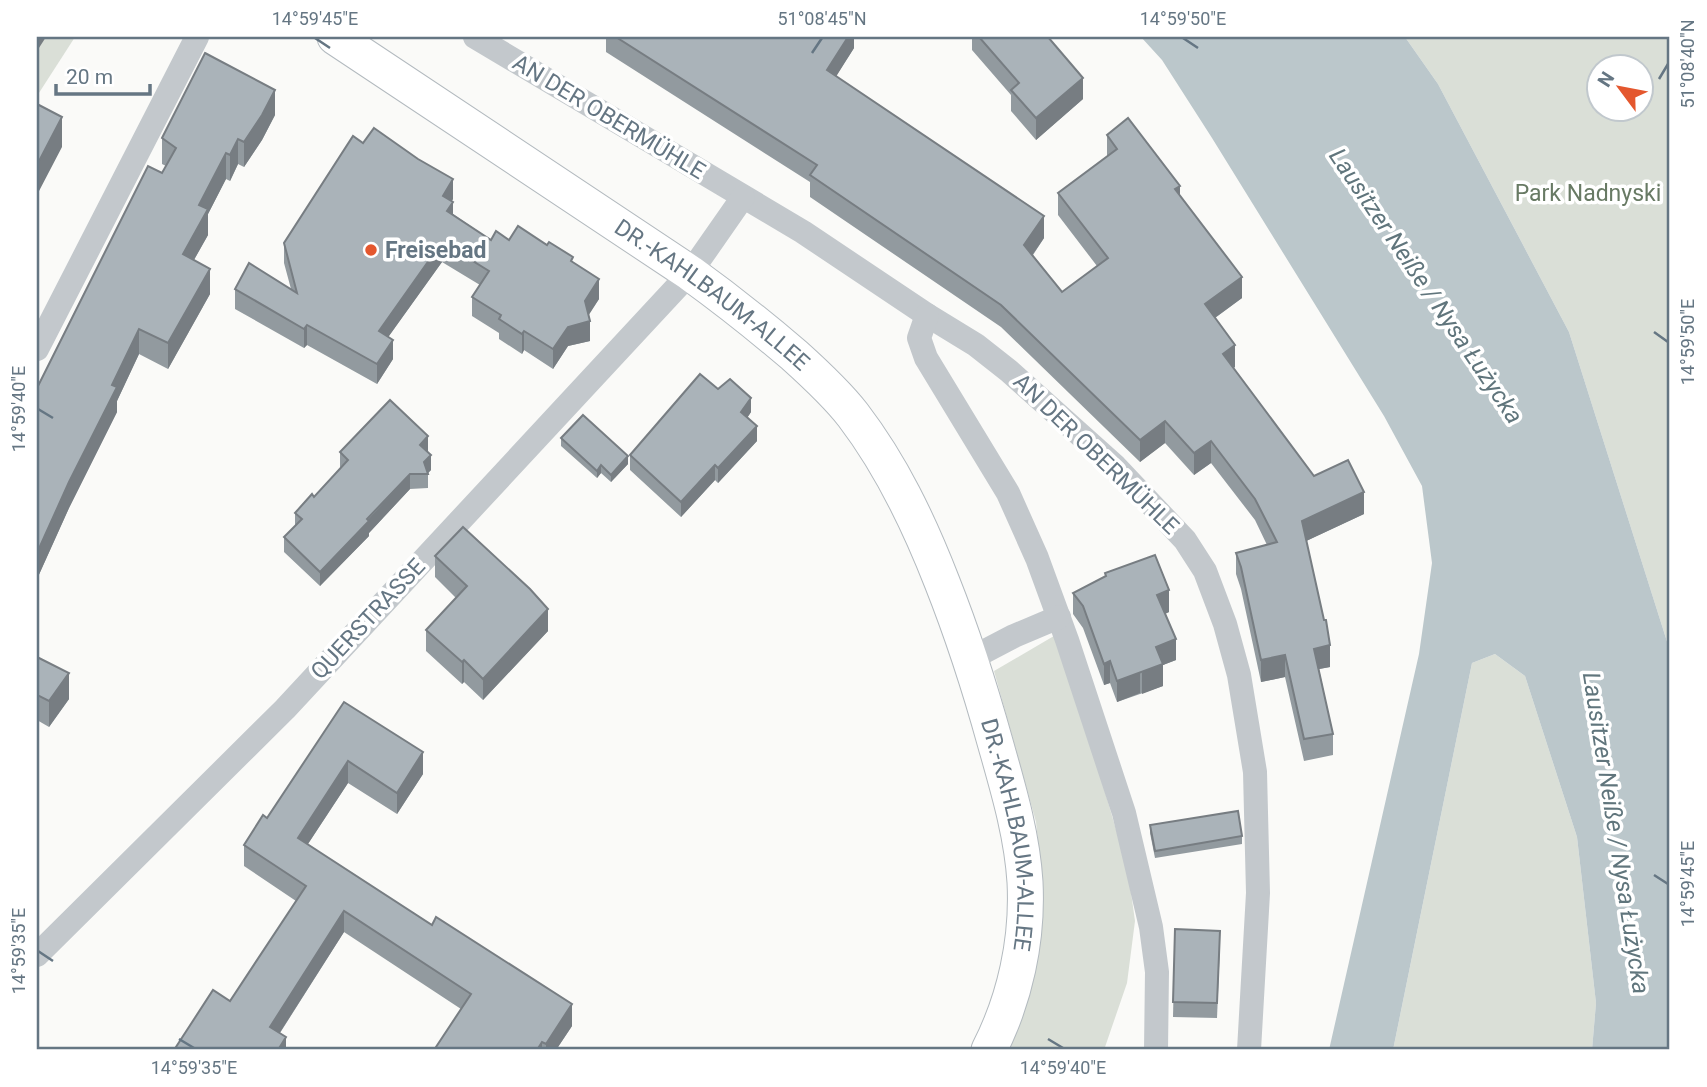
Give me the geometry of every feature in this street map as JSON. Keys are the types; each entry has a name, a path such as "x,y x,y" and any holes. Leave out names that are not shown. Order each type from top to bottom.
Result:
{"main road":[{"name":"DR.-KAHLBAUM-ALLEE","path":"335,37 690,273 738,308 839,398 868,434 910,507 938,571 970,659 1022,849 1025,884 1020,961 1007,1008 989,1050"}],"street":[{"path":"37,349 197,37"},
{"name":"AN DER OBERMÜHLE","path":"475,37 803,232 987,354 1115,466 1185,540 1205,571 1225,624 1239,675 1255,772 1258,893 1249,1050"},
{"path":"690,273 743,197"},
{"name":"QUERSTRASSE","path":"37,955 285,709 690,273"},
{"path":"927,315 919,338 926,358 1008,493 1037,558 1124,813 1151,927 1157,972 1156,1050"},
{"path":"970,659 1059,617"}],"green space":[{"path":"37,37 75,37 37,96"},
{"name":"Park Nadnyski","path":"1405,37 1670,37 1670,651 1569,332 1438,84"},
{"path":"1059,633 1128,871 1135,921 1127,983 1104,1050 1005,1050 1042,880 1036,822 994,671"},
{"path":"1495,654 1525,676 1577,837 1596,1003 1592,1050 1393,1050 1472,663"}],"water":[{"name":"Lausitzer Neiße / Nysa Łużycka","path":"1141,37 1405,37 1438,84 1569,332 1670,651 1670,1050 1592,1050 1596,1003 1577,837 1525,676 1495,654 1472,663 1393,1050 1329,1050 1419,654 1432,563 1422,486 1384,416 1212,138 1162,60"}],"building":[{"path":"616,37 848,37 827,70 1044,216 1024,245 1062,292 1108,258 1058,193 1117,149 1107,135 1128,118 1180,186 1175,189 1242,277 1205,304 1235,345 1223,354 1314,476 1348,460 1364,492 1302,521 1330,645 1314,649 1333,734 1304,739 1285,655 1261,660 1236,553 1277,542 1255,499 1211,441 1194,453 1165,421 1140,440 1001,305 810,175 817,165"},
{"path":"979,37 1048,37 1083,78 1036,118 1011,90 1019,83"},
{"path":"205,53 275,90 244,142 238,139 230,155 226,153 199,205 208,209 183,254 210,269 168,343 139,329 112,385 117,387 37,553 37,388 148,166 162,173 176,148 162,138"},
{"path":"37,104 62,117 37,165"},
{"path":"374,128 418,159 453,179 443,196 453,202 447,211 491,240 496,231 509,240 518,226 547,245 549,242 573,257 571,261 599,279 585,301 590,321 568,327 553,349 524,331 522,334 499,319 501,315 472,297 489,271 442,242 379,331 393,340 377,364 307,325 304,329 235,289 249,263 297,293 284,243 353,136 363,143"},
{"path":"700,374 718,389 730,379 751,398 741,412 757,426 718,468 715,465 681,502 630,455"},
{"path":"390,400 428,436 420,445 431,455 424,462 428,474 410,474 320,572 284,537 302,519 295,513 312,494 314,497 348,460 340,452"},
{"path":"583,415 628,456 611,475 601,465 597,471 561,438"},
{"path":"463,527 548,609 483,679 426,630 467,586 435,556"},
{"path":"1155,555 1169,590 1157,595 1176,639 1156,647 1163,664 1117,681 1110,661 1104,664 1083,606 1073,593 1106,576 1105,573"},
{"path":"37,657 69,673 49,701 37,695"},
{"path":"344,702 423,752 397,793 348,761 298,838 432,925 436,917 572,1004 546,1044 542,1042 537,1050 434,1050 471,994 344,911 270,1027 286,1037 278,1050 174,1050 213,990 230,1001 306,886 244,845 263,815 267,818"},
{"path":"1238,811 1242,836 1155,851 1150,825"},
{"path":"1175,929 1220,931 1217,1003 1173,1002"}],"place":[{"name":"Freisebad","path":"371,250"}]}
